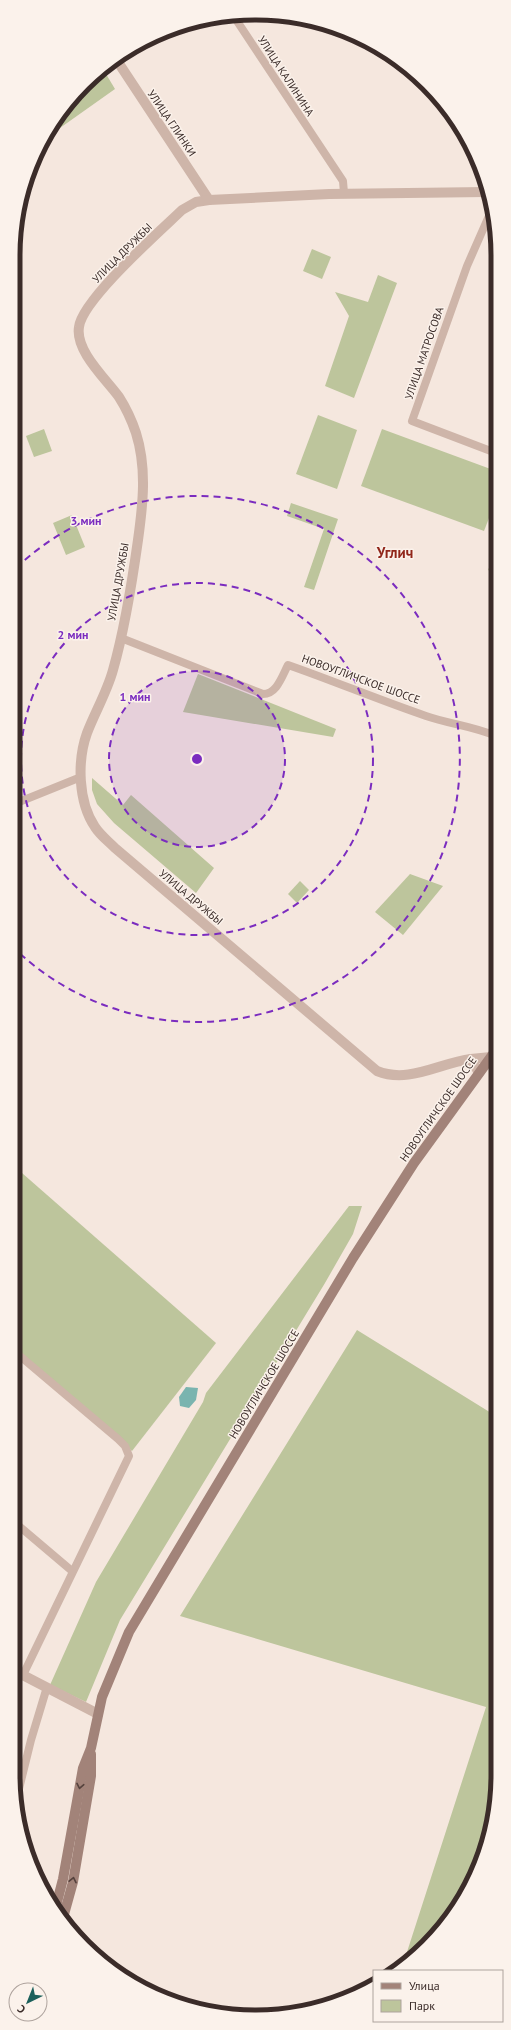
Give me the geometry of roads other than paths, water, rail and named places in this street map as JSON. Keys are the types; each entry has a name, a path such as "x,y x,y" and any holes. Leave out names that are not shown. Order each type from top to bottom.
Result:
{"main road":[{"name":"НОВОУГЛИЧСКОЕ ШОССЕ","path":"57,1901 63,1879 83,1768 91,1748 98,1714 111,1673 135,1621 357,1252 418,1157 491,1056"},
{"name":"НОВОУГЛИЧСКОЕ ШОССЕ","path":"65,1912 73,1882 92,1776 91,1748"}],"street":[{"name":"УЛИЦА КАЛИНИНА","path":"237,21 343,181 344,194"},
{"name":"УЛИЦА ГЛИНКИ","path":"119,64 209,200"},
{"name":"УЛИЦА ДРУЖБЫ","path":"482,192 344,194 209,200 196,202 182,210 95,297 82,316 78,335 82,348 119,398 131,419 136,433 143,465 140,521 121,638 113,671 84,743 81,777 84,800 88,814 102,835 377,1071 388,1076 401,1076 491,1054"},
{"name":"УЛИЦА МАТРОСОВА","path":"488,219 464,273 412,421 491,451"},
{"name":"НОВОУГЛИЧСКОЕ ШОССЕ","path":"121,638 263,694 268,694 275,689 288,665 338,682 425,716 456,722 491,734"},
{"path":"20,802 81,777"},
{"path":"471,1059 479,1073"},
{"path":"20,1356 118,1439 125,1446 129,1456 72,1571 23,1675"},
{"path":"20,1527 72,1571"},
{"path":"20,1674 98,1714"},
{"path":"21,1785 31,1740 47,1687"}],"water":[{"path":"186,1387 198,1388 196,1400 189,1408 180,1406 179,1397"}],"district":[{"name":"Углич","path":"395,552"}]}
